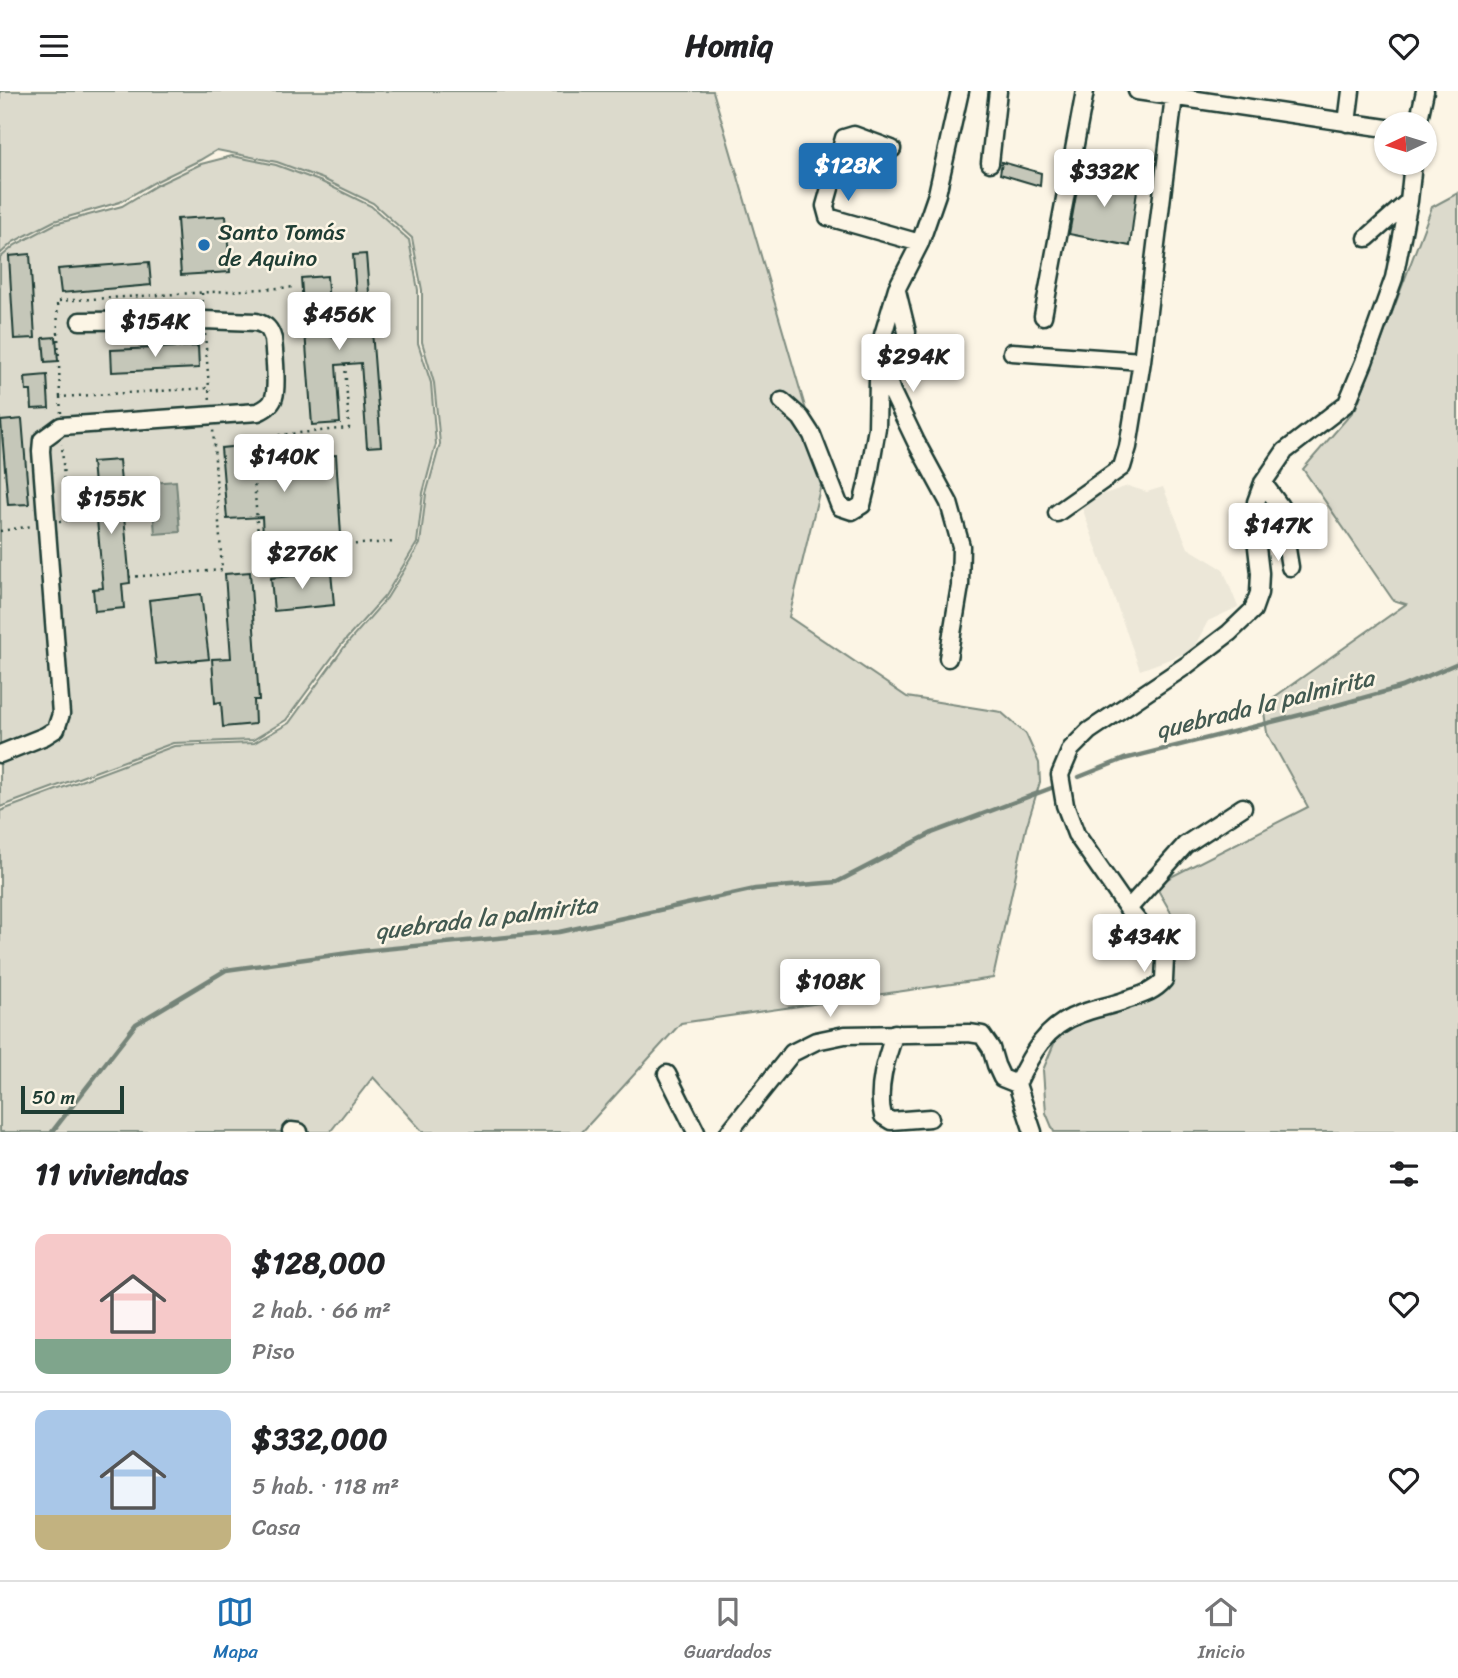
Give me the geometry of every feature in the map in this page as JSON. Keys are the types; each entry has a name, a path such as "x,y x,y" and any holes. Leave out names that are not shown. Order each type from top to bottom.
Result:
{"street":[{"path":"782,401 801,418 812,435 840,507 852,511 862,505 877,428 883,335 897,288 920,243 937,194 960,91"},
{"path":"990,163 998,91"},
{"path":"1043,316 1085,91"},
{"path":"1137,91 1234,99 1374,126"},
{"path":"1347,123 1351,91"},
{"path":"1421,112 1425,91"},
{"path":"1057,513 1122,467 1128,447 1142,361 1174,96"},
{"path":"892,149 854,135 844,138 825,207 828,217 920,243"},
{"path":"1033,1132 1017,1084 1029,1058 1051,1030 1077,1014 1118,1003 1157,988 1164,980 1165,959 1076,834 1065,805 1060,775 1071,749 1090,731 1187,666 1254,610 1259,593 1260,573 1255,530 1256,502 1263,483 1285,451 1347,403 1394,278 1412,175"},
{"path":"1367,238 1409,201"},
{"path":"897,288 907,332"},
{"path":"0,754 56,729 61,714 42,440 61,426 258,412 270,404 275,393 273,339 267,326 256,322 204,320 80,321"},
{"path":"1012,352 1142,361"},
{"path":"880,358 892,392 949,503 961,546 960,586 948,658"},
{"path":"1263,483 1280,506 1290,568"},
{"path":"1128,909 1185,845 1243,807"},
{"path":"895,1033 881,1085 883,1116 891,1121 930,1118"},
{"path":"729,1132 792,1053 817,1041 845,1035 982,1035 1002,1078 1017,1084"},
{"path":"667,1074 695,1132"}],"path":[{"path":"129,577 222,571 202,293"},
{"path":"345,364 349,428 251,438 258,550 394,542"},
{"path":"0,531 66,521 60,397 208,388"}],"shaded area":[{"path":"0,91 713,91 824,472 789,617 907,697 1001,712 1026,734 1039,763 1040,782 1026,828 993,978 681,1023 582,1132 423,1132 373,1077 330,1132 0,1132 0,811 174,746 254,743 289,723 345,646 387,598 420,544 426,494 440,444 434,383 422,342 422,290 412,238 373,203 323,179 277,162 217,150 120,202 54,221 13,242 0,254"},
{"path":"232,156 276,165 322,182 371,206 409,240 418,290 418,343 431,383 436,444 423,493 417,543 385,596 342,644 286,720 253,740 173,743 0,807 0,258 15,245 55,224 122,206 157,185 201,164"},
{"path":"1458,193 1458,1132 1054,1132 1046,1113 1043,1070 1063,1022 1163,984 1188,942 1155,885 1308,807 1267,733 1263,705 1406,604 1393,600 1303,469 1356,408 1432,207"},
{"path":"176,481 180,532 155,534 151,483"},
{"path":"1128,486 1147,492 1163,487 1188,548 1223,569 1238,607 1208,621 1192,651 1140,670 1080,502"}],"building":[{"path":"1002,162 1041,173 1040,186 1000,174"},
{"path":"1080,173 1138,182 1130,246 1069,234"},
{"name":"Santo Tomás de Aquino","path":"226,216 230,272 181,275 177,219"},
{"path":"30,254 35,338 14,339 9,256"},
{"path":"366,254 381,446 367,447 361,363 336,365 340,423 312,425 301,278 327,276 331,337 359,335 353,255"},
{"path":"149,262 151,285 61,293 58,269"},
{"path":"56,337 58,361 45,362 43,338"},
{"path":"198,346 199,368 112,372 111,350"},
{"path":"47,375 49,408 32,409 31,391 26,391 25,377"},
{"path":"22,419 29,504 8,505 1,421"},
{"path":"241,446 242,461 336,455 341,535 267,540 267,536 263,536 262,517 227,519 221,448"},
{"path":"119,460 130,583 122,584 124,608 95,611 93,589 103,588 92,462"},
{"path":"250,572 259,700 254,700 255,724 223,727 221,702 215,703 212,659 231,658 225,574"},
{"path":"331,572 334,605 274,611 271,578"},
{"path":"201,594 209,659 156,664 149,600"}],"waterway":[{"name":"quebrada la palmirita","path":"1079,777 1124,759 1402,687 1458,663"},
{"name":"quebrada la palmirita","path":"52,1132 136,1024 226,970 363,951 559,932 755,889 837,882 932,833 1054,787"}],"place":[{"name":"Santo Tomás de Aquino","path":"204,245"}]}
